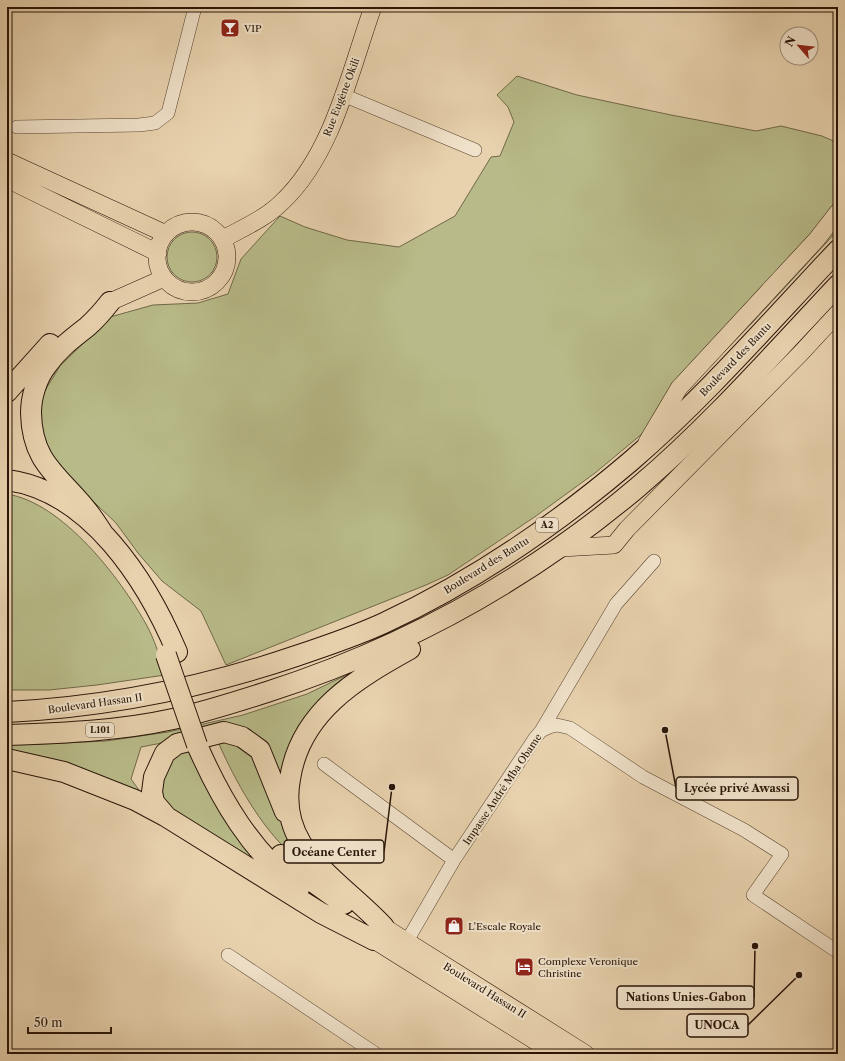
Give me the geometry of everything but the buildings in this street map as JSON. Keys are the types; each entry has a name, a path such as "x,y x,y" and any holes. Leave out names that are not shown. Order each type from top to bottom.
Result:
{"highway":[{"name":"Boulevard des Bantu","path":"183,689 238,675 318,648 381,624 418,606 462,581 523,542 586,496 643,449 727,368 838,250"},
{"name":"A2","path":"193,715 299,682 388,646 475,602 542,561 561,548 639,486 682,447 838,285"},
{"path":"7,392 28,367 59,335 94,309 110,302"},
{"path":"110,302 88,326 70,340 46,366 33,392 31,408 35,446 50,471 84,507 147,590 167,628 172,654 204,743 220,765 235,793 260,829 279,852 304,875 379,934"},
{"path":"7,480 27,483 52,494 80,513 104,535"},
{"path":"7,490 24,494 52,509 90,539 107,558 133,593 154,629 172,654"},
{"path":"293,826 288,805 292,766 301,741 330,701 354,682 387,661 460,621 509,591 530,575 542,561"},
{"name":"Boulevard Hassan II","path":"7,712 36,711 108,702 183,689"},
{"path":"7,702 84,698 108,702"},
{"name":"L101","path":"7,735 115,728 193,715"},
{"path":"171,820 154,802 152,792 154,777 168,749 198,737 224,732 242,737 260,750 285,812 301,843 379,934"},
{"path":"7,759 48,767 74,775 131,798 171,820 283,890 379,934"}],"main road":[{"name":"Rue Eugène Okili","path":"223,239 266,215 282,203 294,190 313,163 343,95 373,7"},
{"path":"7,161 166,234"},
{"path":"7,179 158,253"},
{"path":"643,449 679,388 816,239 838,212"},
{"path":"196,222 216,230 223,239 227,249 225,270 212,286 202,291 191,292 181,290 164,278 160,270 158,253 160,243 166,234 174,227 184,223 196,222"},
{"path":"110,302 164,278"},
{"path":"561,548 614,545 627,529 800,354 838,313"},
{"name":"Boulevard Hassan II","path":"379,934 407,942 586,1054"},
{"name":"Boulevard Hassan II","path":"379,934 556,1054"}],"street":[{"path":"17,127 139,126 155,123 168,113 195,7"},
{"path":"343,95 475,150"},
{"path":"541,731 616,604 654,561"},
{"name":"Impasse André Mba Obame","path":"407,942 454,860 510,775 541,731 557,725 570,728 643,777 744,830 782,854 753,895 838,952"},
{"path":"324,764 454,860"},
{"path":"228,954 376,1054"}],"green space":[{"path":"517,76 577,95 671,115 756,131 781,126 822,136 838,143 838,230 753,322 654,424 595,473 536,516 448,575 226,665 201,611 162,581 138,553 116,523 60,470 42,439 40,412 44,392 60,366 110,317 153,305 198,303 228,294 241,259 280,216 305,227 347,240 399,247 455,216 491,157 500,156 514,122 508,107 497,95"},
{"path":"192,232 201,234 210,239 215,248 217,257 215,266 210,275 201,280 192,282 183,280 174,275 169,266 167,257 169,248 174,239 183,234"},
{"path":"7,494 28,500 49,512 69,527 88,545 121,586 146,624 155,643 165,675 49,690 7,690"},
{"path":"359,669 281,788 255,738 162,743 141,747 131,779 144,797 82,768 7,751 7,744 106,741 168,732 243,715 307,694"},
{"path":"216,737 247,745 305,863 285,849 263,823 245,795"},
{"path":"189,742 281,881 167,811 156,784 160,771"}],"place":[{"name":"VIP","path":"230,28"},
{"name":"Lycée privé Awassi","path":"665,730"},
{"name":"Océane Center","path":"392,787"},
{"name":"L'Escale Royale","path":"454,926"},
{"name":"Nations Unies-Gabon","path":"755,946"},
{"name":"Complexe Veronique Christine","path":"524,967"},
{"name":"UNOCA","path":"799,975"}]}
